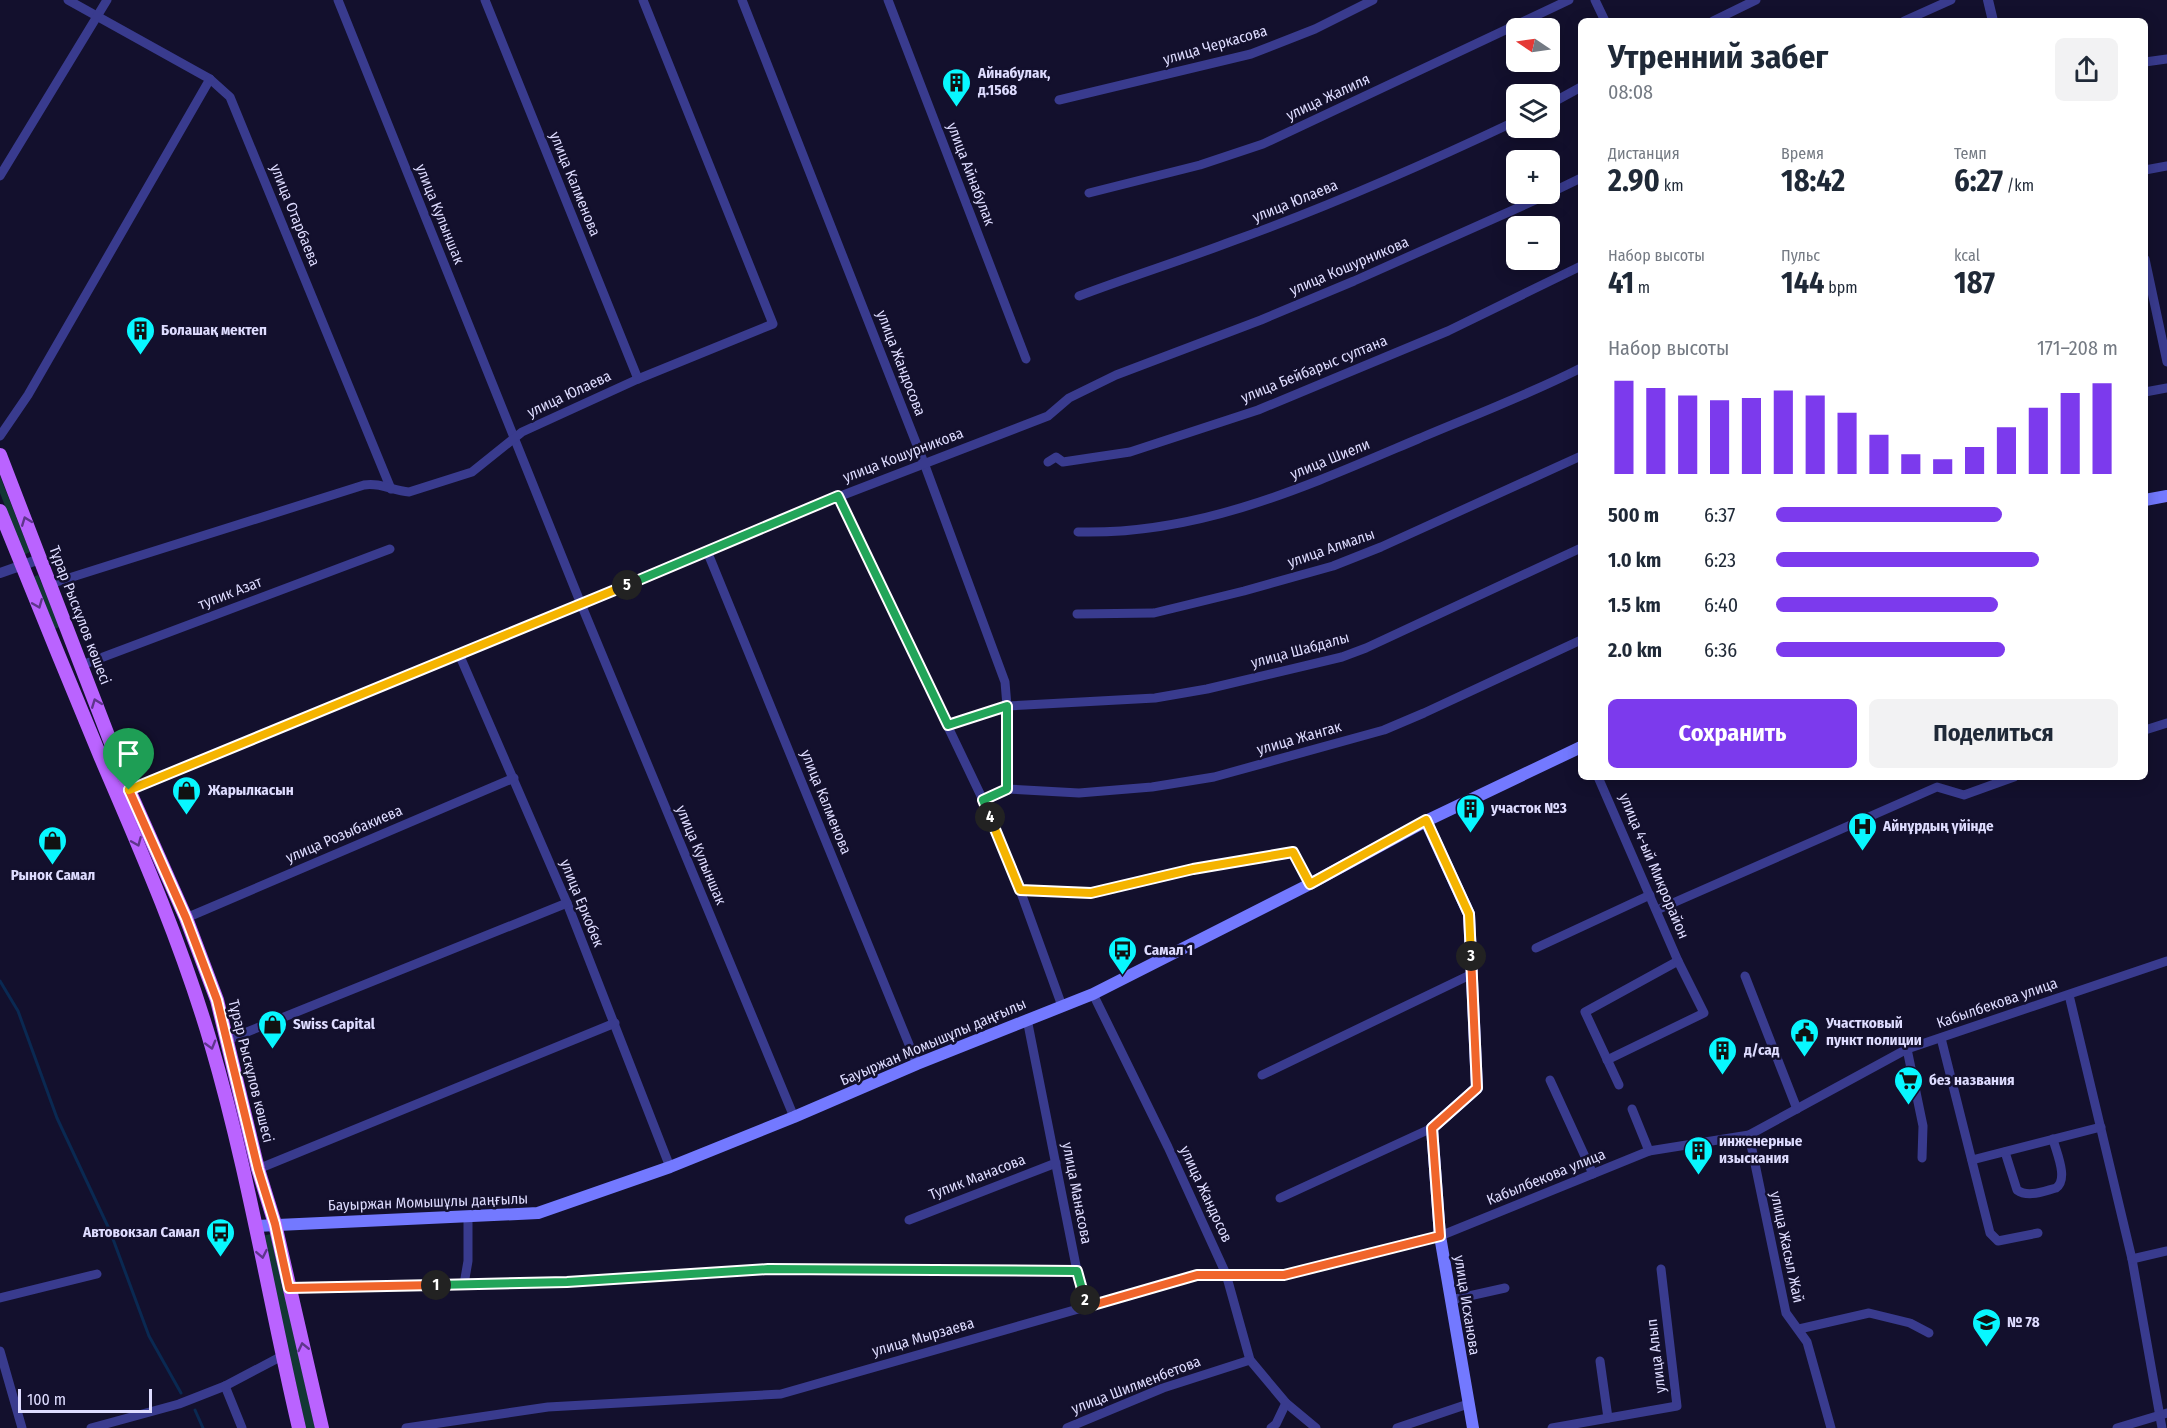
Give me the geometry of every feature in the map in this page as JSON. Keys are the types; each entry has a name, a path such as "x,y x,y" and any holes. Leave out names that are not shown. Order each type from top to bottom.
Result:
{"main road":[{"name":"Тұрар Рыскұлов көшесі","path":"0,455 129,790 186,918 217,1000 258,1169 275,1224 322,1428"},
{"path":"2148,499 2167,496"},
{"path":"0,511 172,926 199,1008 217,1066 256,1226 299,1428"},
{"name":"Бауыржан Момышұлы даңғылы","path":"256,1226 538,1213 670,1167 1028,1018 1093,994 1310,884 1426,820 1578,748"},
{"path":"1426,820 1469,914 1477,1088 1432,1128"},
{"path":"199,1008 217,1000"},
{"name":"улица Исханова","path":"1432,1128 1440,1236 1473,1428"}],"street":[{"path":"68,0 97,17"},
{"path":"0,176 107,0"},
{"name":"улица Кулыншак","path":"338,0 514,440 794,1117"},
{"name":"улица Калменова","path":"485,0 638,379"},
{"name":"улица Юлаева","path":"50,584 364,485 380,484 391,489 409,492 472,472 522,432 638,379 773,324 643,0"},
{"name":"улица Жандосова","path":"742,0 924,463 1005,682 1007,789"},
{"name":"улица Айнабулак","path":"888,0 1026,358"},
{"name":"улица Черкасова","path":"1059,100 1251,54 1315,29 1373,0"},
{"name":"улица Жалиля","path":"1089,193 1200,165 1263,144 1569,0"},
{"path":"1594,0 1603,18"},
{"path":"1719,18 1755,0"},
{"path":"1911,18 1951,0"},
{"path":"1988,0 1992,18"},
{"name":"улица Отарбаева","path":"97,17 210,79 230,97 391,489"},
{"path":"2148,62 2167,59"},
{"path":"0,436 28,395 210,79"},
{"path":"1560,99 1578,89"},
{"name":"улица Юлаева","path":"1079,296 1231,242 1339,199 1427,163 1506,126"},
{"path":"2148,169 2167,166"},
{"name":"улица Кошурникова","path":"1560,188 1578,179"},
{"name":"улица Кошурникова","path":"129,790 838,496 1048,416 1069,398 1116,375 1261,320 1527,204"},
{"name":"улица Бейбарыс султана","path":"1047,462 1056,458 1063,462 1130,452 1258,410 1448,331 1578,267"},
{"path":"2148,274 2167,362"},
{"name":"улица Шиели","path":"1078,532 1115,533 1182,524 1262,502 1312,484 1578,369"},
{"path":"2148,391 2167,388"},
{"name":"улица Алмалы","path":"1077,614 1154,613 1333,566 1381,547 1578,457"},
{"path":"838,496 983,800 1020,890 1062,1006"},
{"name":"тупик Азат","path":"82,665 390,549"},
{"name":"улица Шабдалы","path":"948,725 1007,706 1155,698 1234,684 1342,657 1578,549"},
{"name":"улица Калменова","path":"707,551 917,1064"},
{"path":"0,573 40,559"},
{"name":"улица Жангак","path":"1007,789 1079,793 1152,788 1214,777 1384,730 1424,714 1578,641"},
{"name":"улица Еркобек","path":"459,654 567,903 670,1167"},
{"path":"2148,729 2167,723"},
{"name":"улица Розыбакиева","path":"186,918 513,778"},
{"name":"улица 4-ый Микрорайон","path":"1599,780 1678,961 1585,1012 1619,1085"},
{"path":"1657,910 1937,787 1964,795 2006,780"},
{"path":"983,800 1007,789"},
{"path":"1020,890 1091,893 1193,869 1293,852 1310,884"},
{"path":"1536,948 1650,895"},
{"path":"227,1040 567,903"},
{"path":"1607,1060 1704,1013 1678,961"},
{"name":"Кабылбекова улица","path":"1440,1236 1649,1151 1749,1135 1908,1049 2167,962"},
{"path":"1262,1075 1472,974"},
{"path":"1745,976 1797,1109"},
{"name":"улица Жандосов","path":"1093,994 1168,1147 1226,1274 1250,1360 1286,1403 1312,1427"},
{"path":"2069,995 2132,1259 2163,1414 2162,1428"},
{"name":"улица Манасова","path":"1028,1018 1086,1307"},
{"path":"258,1169 615,1023"},
{"path":"1941,1038 1990,1233 1998,1241 2038,1233"},
{"path":"1908,1049 1923,1126 1922,1158"},
{"path":"1550,1080 1593,1174"},
{"path":"1632,1109 1649,1151"},
{"path":"1972,1160 2101,1127"},
{"path":"1281,1198 1432,1128"},
{"name":"улица Жасыл Жай","path":"1749,1135 1786,1312 1807,1342 1832,1428"},
{"path":"2005,1152 2020,1193 2025,1195 2056,1188 2060,1186 2062,1179 2053,1139"},
{"name":"Тупик Манасова","path":"909,1220 1056,1163"},
{"path":"464,1284 468,1261 468,1216"},
{"name":"улица Мырзаева","path":"406,1428 548,1407 781,1394 1197,1275 1284,1275 1440,1236"},
{"path":"2132,1259 2167,1251"},
{"path":"289,1288 567,1282 768,1269 1077,1271"},
{"name":"улица Алып","path":"1552,1428 1677,1406 1661,1269"},
{"path":"0,1298 97,1274"},
{"path":"1451,1300 1505,1288"},
{"path":"1799,1329 1869,1313 1910,1323 1929,1333"},
{"path":"0,1351 22,1428"},
{"path":"91,1428 179,1404 225,1386 282,1356"},
{"name":"улица Шилменбетова","path":"1067,1428 1163,1388 1250,1360"},
{"path":"1600,1361 1608,1418"},
{"path":"225,1386 242,1428"},
{"path":"1271,1428 1276,1424 1286,1403"},
{"path":"1397,1428 1468,1404"},
{"path":"2117,1428 2163,1414"}],"green space":[{"path":"0,476 30,552 24,555 0,493"},
{"path":"38,575 60,627 54,629 33,577"},
{"path":"271,1234 315,1428 306,1428 262,1236"}],"waterway":[{"path":"0,981 18,1011 57,1118 110,1231 149,1336 181,1393"},
{"path":"195,1410 203,1428"}],"place":[{"name":"Айнабулак, д.1568","path":"957,108"},
{"name":"Болашақ мектеп","path":"140,356"},
{"name":"Жарылкасын","path":"187,816"},
{"name":"участок №3","path":"1470,834"},
{"name":"Айнұрдың үйінде","path":"1862,852"},
{"name":"Рынок Самал","path":"53,866"},
{"name":"Самал 1","path":"1123,976"},
{"name":"Swiss Capital","path":"272,1050"},
{"name":"Участковый пункт полиции","path":"1805,1058"},
{"name":"д/сад","path":"1723,1076"},
{"name":"без названия","path":"1908,1106"},
{"name":"инженерные изыскания","path":"1698,1176"},
{"name":"Автовокзал Самал","path":"221,1258"},
{"name":"№ 78","path":"1986,1348"}],"route":[{"path":"838,496 948,725 1007,706 1007,789 983,800 1020,890 1091,893 1193,869 1293,852 1310,884 1426,820 1469,914 1477,1088 1432,1128 1440,1236 1284,1275 1197,1275 1086,1307 1077,1271 768,1269 567,1282 289,1288 275,1224 258,1169 217,1000 186,918 129,790 838,496"}]}
